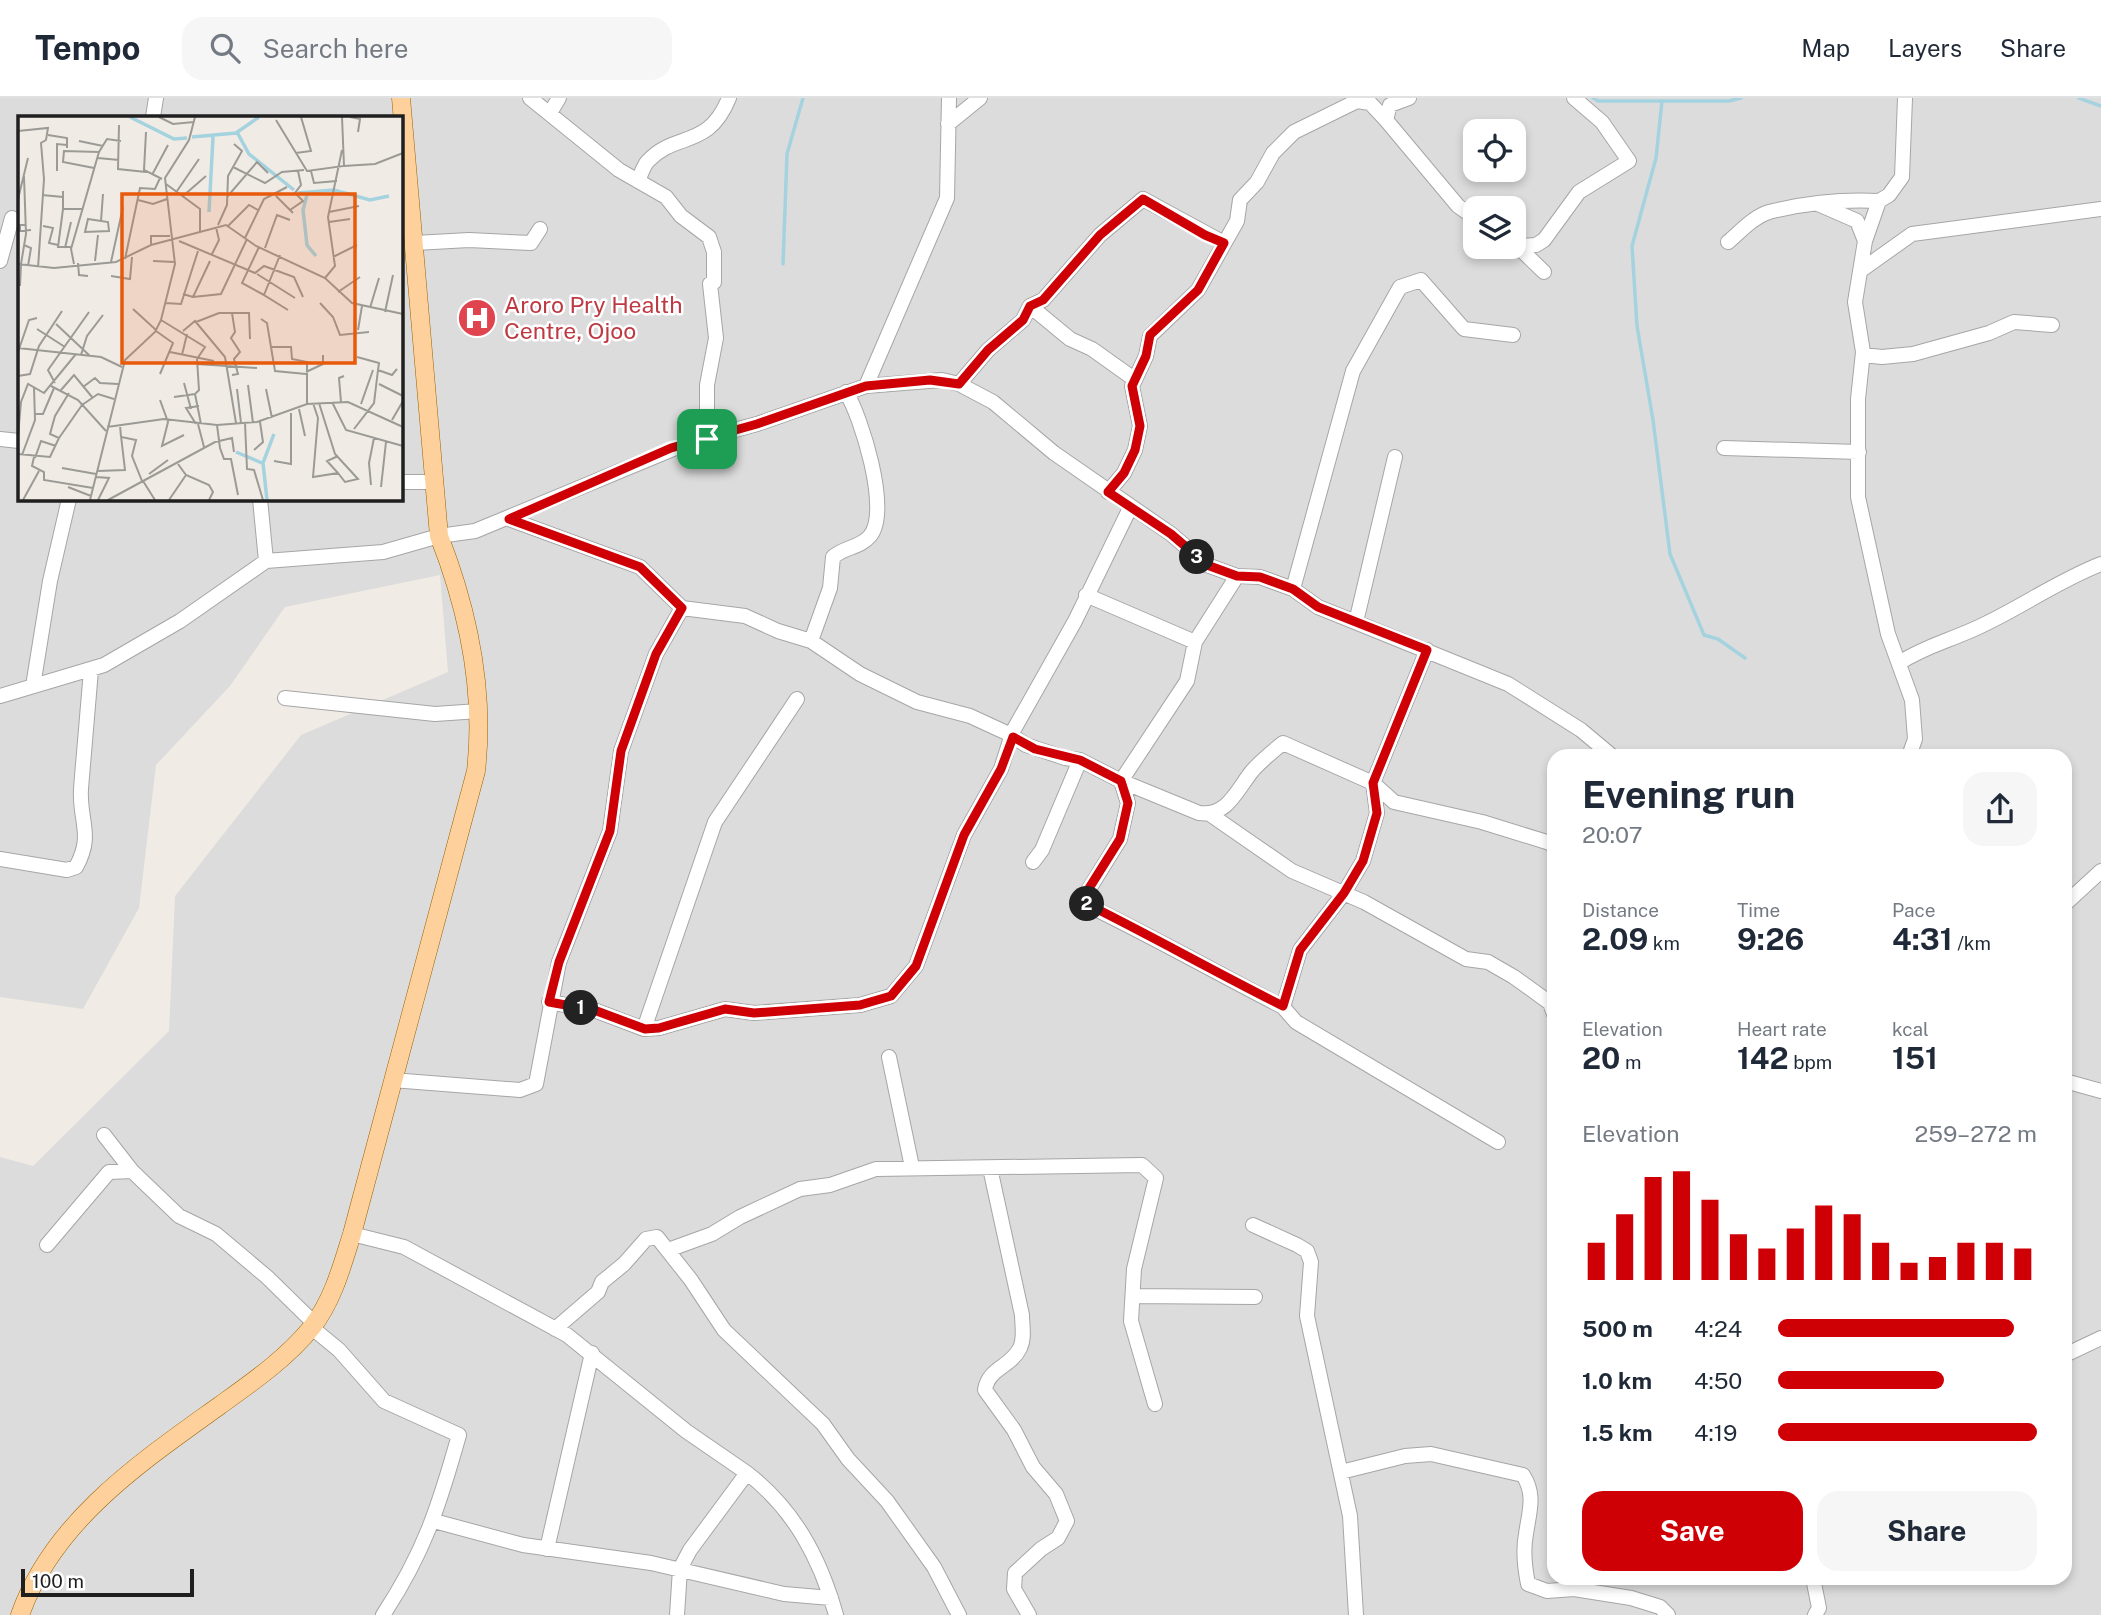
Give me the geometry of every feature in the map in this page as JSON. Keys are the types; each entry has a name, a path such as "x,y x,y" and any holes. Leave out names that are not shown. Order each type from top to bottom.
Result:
{"main road":[{"path":"401,98 402,116"},
{"path":"20,1615 35,1577 50,1555 91,1509 122,1478 259,1377 313,1325 333,1291 352,1234 475,771 479,711 471,647 439,536 421,353 415,243 402,121"}],"street":[{"path":"153,116 156,98"},
{"path":"530,98 600,155 666,197 681,216 700,228 713,243 716,274 714,282 710,284 716,314 716,338 707,384 707,439"},
{"path":"550,113 559,98"},
{"path":"638,181 647,162 657,154 694,138 715,124 729,98"},
{"path":"866,386 944,205 948,188 949,98"},
{"path":"948,124 980,98"},
{"path":"1386,120 1390,105 1409,98"},
{"path":"1526,245 1536,245 1544,240 1579,192 1629,160 1602,122 1574,98"},
{"path":"1728,242 1754,220 1769,212 1837,199 1879,201 1889,195 1902,177 1905,98"},
{"path":"1108,492 1124,473 1135,450 1140,426 1132,390 1134,379 1146,356 1150,335 1198,290 1237,221 1240,200 1288,137 1357,101 1370,103 1463,210"},
{"path":"959,384 988,350 1023,320 1030,306 1043,300 1100,235 1143,199 1224,243"},
{"path":"1879,201 1865,241 1855,302 1863,355 1859,378 1858,484 1882,612 1910,693 1914,716 1912,749"},
{"path":"1817,203 1857,221 1865,241"},
{"path":"1860,271 1912,234 2101,209"},
{"path":"0,261 12,218"},
{"path":"415,243 470,240 531,243 540,229"},
{"path":"1526,255 1544,272"},
{"path":"1293,589 1353,371 1400,287 1421,280 1464,329 1513,335"},
{"path":"1030,306 1070,339 1093,349 1134,379"},
{"path":"1863,355 1882,357 1913,354 1989,333 2014,322 2052,325"},
{"path":"0,696 91,670 127,653 180,621 266,561 278,557 383,552 439,536 475,531 509,519 671,448 757,424 866,386 930,380 959,384 993,402 1108,492 1171,534 1207,565 1237,576 1260,577 1293,589 1318,607 1508,684 1581,730 1604,749"},
{"path":"811,641 830,588 833,557 860,545 870,536 878,513 873,462 862,436 859,412 846,392"},
{"path":"0,439 18,441"},
{"path":"1724,448 1859,452"},
{"path":"1356,622 1395,457"},
{"path":"402,482 430,482 435,477"},
{"path":"33,686 50,581 69,500"},
{"path":"260,500 266,561"},
{"path":"549,1002 594,1010 645,1029 659,1028 725,1009 754,1013 860,1005 891,996 916,966 964,835 1001,769 1013,737 1130,508"},
{"path":"509,519 640,567 682,608 745,616 778,631 811,641 860,674 917,702 970,716 1035,749 1080,760 1121,781 1199,813 1211,815 1292,871 1344,893 1466,959 1488,962 1547,1001"},
{"path":"1899,663 1924,647 1971,630 2057,583 2101,564"},
{"path":"1121,781 1186,681 1195,642 1237,576"},
{"path":"1086,594 1195,642"},
{"path":"392,1080 520,1090 536,1084 549,1002 559,962 610,831 621,751 656,654 682,608"},
{"path":"1283,1006 1300,950 1344,893 1363,861 1377,813 1373,783 1427,650"},
{"path":"0,859 67,870 76,867 84,853 87,833 81,788 91,670"},
{"path":"285,698 435,714 479,711"},
{"path":"645,1029 715,822 797,699"},
{"path":"1211,815 1227,804 1255,768 1283,743 1373,783 1394,802 1482,822 1547,842"},
{"path":"1033,862 1042,850 1080,760"},
{"path":"1121,781 1128,803 1120,839 1081,901 1179,949 1200,964 1283,1006 1296,1022 1498,1142"},
{"path":"2072,898 2101,871"},
{"path":"889,1057 912,1167"},
{"path":"2072,1083 2101,1091"},
{"path":"104,1135 132,1171 179,1216 208,1228 227,1242 339,1350 384,1401 459,1435 434,1521 405,1581 383,1615"},
{"path":"668,1250 712,1234 740,1217 800,1189 830,1185 876,1169 1142,1165 1156,1178 1135,1269 1131,1321 1155,1404"},
{"path":"990,1168 1022,1315 1023,1338 1012,1358 991,1374 985,1390 1014,1430 1033,1467 1056,1494 1066,1521 1059,1538 1041,1549 1015,1573 1014,1589 1029,1615"},
{"path":"47,1245 109,1172 132,1171"},
{"path":"1253,1225 1307,1251 1311,1262 1307,1316 1350,1516 1356,1615"},
{"path":"352,1234 404,1247 555,1329 592,1353 686,1431 771,1491 803,1532 817,1558 836,1615"},
{"path":"555,1329 598,1292 602,1282 624,1264 646,1239 657,1237 724,1330 823,1424 848,1460 887,1501 934,1567 959,1615"},
{"path":"1133,1296 1255,1297"},
{"path":"2072,1352 2101,1338"},
{"path":"547,1549 592,1353"},
{"path":"1341,1472 1405,1456 1431,1454 1523,1475 1530,1485 1532,1497 1525,1536 1528,1584 1546,1591 1574,1589 1631,1598 1660,1607 1668,1615"},
{"path":"677,1615 680,1569 690,1550 747,1473"},
{"path":"434,1521 547,1549 680,1569 784,1594 831,1598"},
{"path":"1814,1585 1819,1608 1815,1615"}],"shaded area":[{"path":"0,98 2101,98 2101,1615 0,1615 0,1157 33,1166 169,1031 175,896 301,735 448,672 440,575 285,607 230,686 156,765 139,908 83,1009 0,997"}],"waterway":[{"path":"783,264 787,154 803,98"},
{"path":"1593,98 1598,101 1729,101 1741,98"},
{"path":"2079,98 2101,106"},
{"path":"1662,101 1656,158 1632,246 1637,326 1653,420 1670,554 1704,635 1718,639 1745,658"}],"place":[{"name":"Aroro Pry Health Centre, Ojoo","path":"477,318"}],"route":[{"path":"1143,199 1224,243 1198,290 1150,335 1146,356 1132,386 1140,426 1135,450 1124,473 1108,492 1171,534 1207,565 1237,576 1260,577 1293,589 1318,607 1427,650 1373,783 1377,813 1363,861 1344,893 1300,950 1283,1006 1200,964 1179,949 1081,901 1120,839 1128,803 1121,781 1080,760 1026,746 1013,737 1001,769 964,835 916,966 891,996 860,1005 754,1013 725,1009 659,1028 645,1029 594,1010 549,1002 559,962 610,831 616,771 621,751 656,654 682,608 640,567 609,558 587,545 509,519 671,448 707,439 709,436 767,421 787,411 866,386 930,380 959,384 988,350 1023,320 1030,306 1043,300 1100,235 1143,199"}]}
